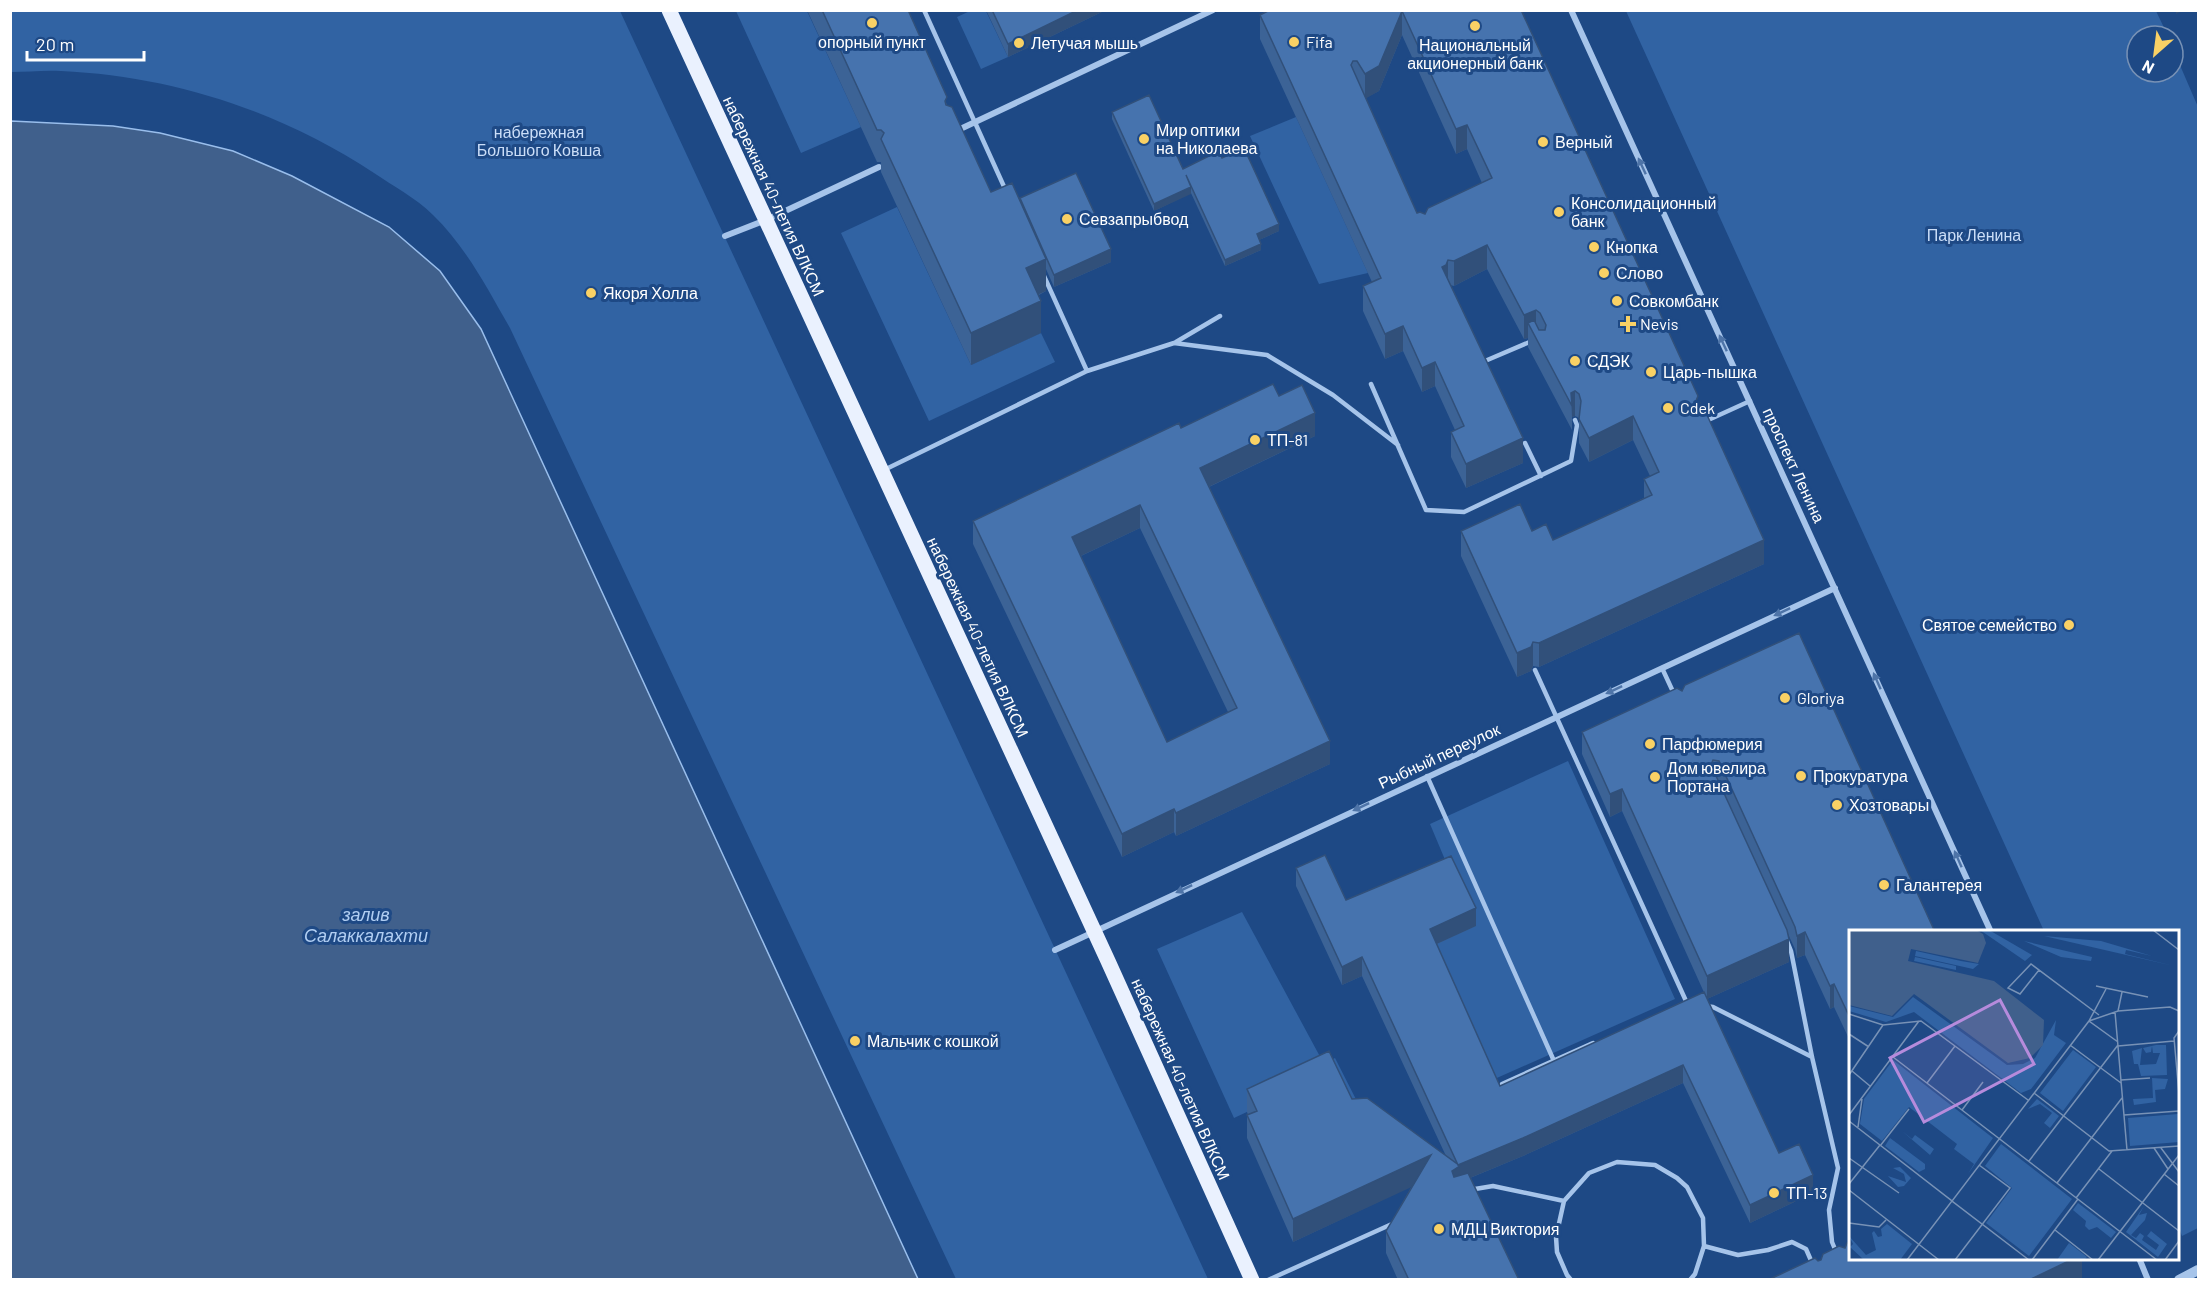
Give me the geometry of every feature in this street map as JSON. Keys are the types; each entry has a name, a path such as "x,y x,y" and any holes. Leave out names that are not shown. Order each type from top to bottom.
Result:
{"main road":[{"name":"набережная 40-летия ВЛКСМ","path":"669,10 1094,931 1252,1280"}],"street":[{"path":"950,134 1214,10"},
{"name":"проспект Ленина","path":"1571,10 1990,930"},
{"path":"725,236 879,167"},
{"name":"Рыбный переулок","path":"1055,950 1835,588"},
{"path":"2140,1260 2148,1280"},
{"path":"2179,1280 2199,1270"}],"lane":[{"path":"924,10 1007,193"},
{"path":"1043,273 1087,371"},
{"path":"881,471 1087,371 1174,343 1220,316"},
{"path":"1485,361 1536,339 1539,345"},
{"path":"1174,343 1267,355 1333,395 1398,445"},
{"path":"1481,352 1488,367"},
{"path":"1371,384 1426,510 1464,513 1571,461 1577,426 1575,420"},
{"path":"1700,424 1750,401"},
{"path":"1525,443 1541,476"},
{"path":"1662,668 1678,703"},
{"path":"1535,670 1686,1001"},
{"path":"1427,776 1554,1061"},
{"path":"1783,932 1791,951 1812,1057 1838,1168 1829,1210 1832,1242 1839,1258"},
{"path":"1677,1006 1686,1001 1695,1003"},
{"path":"1704,1005 1713,1007 1812,1057"},
{"path":"1502,1084 1596,1042"},
{"path":"1571,1280 1557,1252 1556,1237 1564,1201 1589,1173 1617,1162 1655,1165 1687,1187 1703,1218 1704,1246 1695,1274 1690,1280"},
{"path":"1463,1192 1493,1186 1564,1201"},
{"path":"1268,1280 1392,1224"},
{"path":"1704,1246 1738,1255 1768,1250 1792,1242 1806,1248 1815,1269"}],"green space":[{"name":"набережная Большого Ковша","path":"10,11 620,11 1208,1279 956,1279 510,328 475,268 456,241 433,215 404,192 338,151 263,115 184,89 144,80 61,71 11,72"},
{"path":"736,11 807,11 861,127 801,153"},
{"path":"970,11 986,11 1008,57 981,69 957,17"},
{"name":"Парк Ленина","path":"1626,11 2156,11 2162,24 2125,24 2125,84 2185,84 2185,77 2198,107 2198,1228 2182,1236 2179,1228 2179,930 2044,930"},
{"path":"1296,117 1368,273 1319,284 1250,136"},
{"path":"897,207 971,365 1041,333 1055,362 929,421 841,233"},
{"path":"1568,761 1675,999 1490,1081 1430,947 1451,874 1430,824"},
{"path":"1242,912 1324,1064 1335,1058 1367,1121 1328,1074 1234,1118 1157,949"}],"water":[{"name":"залив Салаккалахти","path":"11,121 113,126 160,133 233,151 292,176 389,227 440,271 481,329 918,1279 11,1279"}],"building":[{"path":"822,10 908,10 947,97 946,105 952,107 991,192 1012,183 1046,259 1026,268 1041,301 971,333 881,139 884,133 877,130"},
{"path":"992,10 1078,10 1008,44"},
{"path":"1270,10 1521,10 1698,396 1696,401 1702,404 1764,540 1539,643 1533,642 1531,647 1517,653 1461,531 1520,504 1532,531 1546,524 1553,540 1652,495 1644,479 1659,472 1633,416 1589,438 1579,419 1581,401 1579,394 1575,391 1571,393 1572,406 1528,323 1534,320 1539,330 1545,330 1546,325 1540,313 1536,310 1524,315 1487,245 1454,261 1448,260 1442,267 1523,438 1466,464 1451,432 1464,426 1435,362 1422,368 1403,326 1385,334 1363,286 1381,278 1260,15","holes":["1402,11 1456,129 1467,125 1492,178 1428,208 1425,214 1417,213 1351,65 1353,61 1357,61 1365,74 1379,66"]},
{"path":"1149,95 1183,169 1219,151 1222,158 1244,148 1279,224 1257,234 1261,244 1225,260 1186,175 1191,187 1154,204 1112,112"},
{"name":"Севзапрыбвод","path":"1076,173 1111,249 1054,275 1020,198"},
{"path":"1273,384 1279,396 1302,385 1315,413 1200,468 1330,741 1176,813 1174,809 1122,834 973,521 1179,423 1181,428","holes":["1140,505 1237,708 1167,742 1072,537"]},
{"path":"1799,633 1934,930 1849,930 1849,1016 1834,984 1830,986 1805,932 1797,936 1795,927 1719,761 1713,760 1711,765 1787,930 1789,939 1707,976 1622,789 1610,794 1582,732 1677,688 1682,691 1685,685"},
{"path":"1325,855 1346,900 1451,856 1476,908 1430,929 1500,1086 1704,992 1779,1153 1799,1144 1813,1175 1750,1205 1683,1065 1458,1165 1362,957 1342,967 1296,868"},
{"path":"1329,1051 1352,1099 1367,1098 1460,1166 1452,1171 1454,1177 1468,1173 1519,1280 1409,1280 1386,1231 1431,1155 1293,1219 1247,1115 1257,1111 1247,1089"},
{"path":"1849,1242 1849,1260 2071,1260 2029,1280 1768,1280 1815,1258 1818,1261 1821,1260 1823,1254 1839,1246 1845,1248"}],"place":[{"name":"опорный пункт","path":"872,23"},
{"name":"Национальный акционерный банк","path":"1475,26"},
{"name":"Fifa","path":"1294,42"},
{"name":"Летучая мышь","path":"1019,43"},
{"name":"Мир оптики на Николаева","path":"1144,139"},
{"name":"Верный","path":"1543,142"},
{"name":"Консолидационный банк","path":"1559,212"},
{"name":"Севзапрыбвод","path":"1067,219"},
{"name":"Кнопка","path":"1594,247"},
{"name":"Слово","path":"1604,273"},
{"name":"Якоря Холла","path":"591,293"},
{"name":"Совкомбанк","path":"1617,301"},
{"name":"Nevis","path":"1628,324"},
{"name":"СДЭК","path":"1575,361"},
{"name":"Царь-пышка","path":"1651,372"},
{"name":"Cdek","path":"1668,408"},
{"name":"ТП-81","path":"1255,440"},
{"name":"Святое семейство","path":"2069,625"},
{"name":"Gloriya","path":"1785,698"},
{"name":"Парфюмерия","path":"1650,744"},
{"name":"Прокуратура","path":"1801,776"},
{"name":"Дом ювелира Портана","path":"1655,777"},
{"name":"Хозтовары","path":"1837,805"},
{"name":"Галантерея","path":"1884,885"},
{"name":"Мальчик с кошкой","path":"855,1041"},
{"name":"ТП-13","path":"1774,1193"},
{"name":"МДЦ Виктория","path":"1439,1229"}]}
